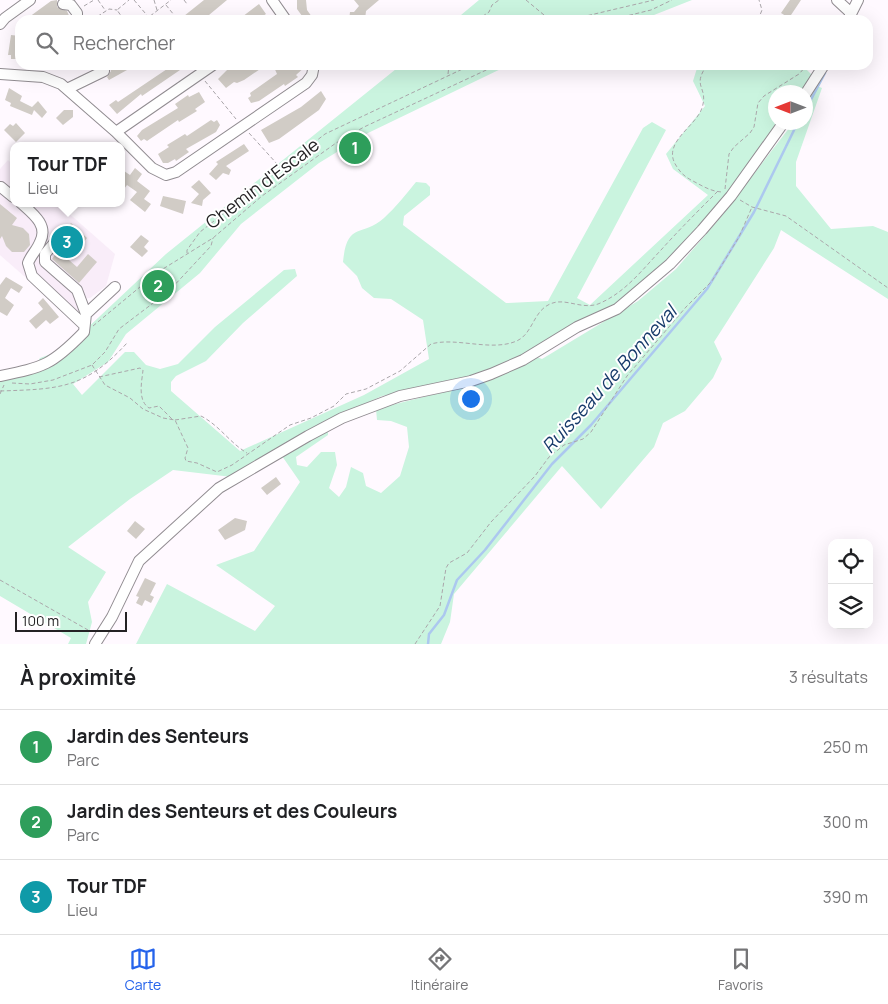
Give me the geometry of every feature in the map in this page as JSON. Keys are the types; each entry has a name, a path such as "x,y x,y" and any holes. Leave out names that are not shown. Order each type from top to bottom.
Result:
{"street":[{"path":"0,24 5,18 30,0"},
{"path":"272,0 280,15"},
{"path":"837,0 848,15"},
{"path":"850,15 858,0"},
{"path":"67,89 104,70"},
{"path":"116,132 205,70"},
{"path":"0,74 43,78 61,84 116,132 152,168 166,175 173,174 306,83 313,70"},
{"path":"811,85 821,70"},
{"path":"96,644 139,561 219,488 342,418 400,396 470,381 490,374 523,360 578,328 605,316 638,294 670,264 778,130"},
{"path":"1,187 10,194"},
{"path":"25,207 39,220 43,234 41,242 30,257 28,270 32,276 84,323"},
{"path":"60,236 45,254 45,262 77,290 84,323"},
{"path":"0,376 21,373 43,366 53,360 116,287"}],"path":[{"path":"98,0 106,11"},
{"path":"100,15 106,11 117,10 129,0"},
{"path":"135,0 147,15"},
{"path":"154,0 157,11"},
{"path":"152,15 172,0"},
{"path":"184,0 187,4"},
{"path":"484,15 489,12 492,5 499,0"},
{"path":"526,0 544,15"},
{"path":"590,15 654,0"},
{"path":"630,15 651,10 672,0"},
{"path":"759,0 762,10 760,15"},
{"path":"165,5 174,15"},
{"path":"117,10 120,15"},
{"path":"448,76 449,70"},
{"path":"187,254 187,250 200,232 325,134 461,70"},
{"name":"Chemin d'Escale","path":"84,323 158,272 214,238 228,223 336,143 364,127 486,70"},
{"path":"99,377 143,370 140,379 144,403 149,408 159,406 168,417 175,420 188,448 186,461 197,463 217,472 232,465 290,425 311,418 334,406 346,394 366,390 400,371 431,344 502,344 515,342 523,337 538,312 549,304 560,301 584,307 608,300 642,274 659,251 717,192 684,176 672,157 672,150 679,138 702,108 704,92 699,82 699,76 704,70"},
{"path":"802,70 791,80 764,96 758,103 754,127 729,154 727,194 752,207 791,219 843,258 888,288"},
{"path":"199,74 280,170 289,176"},
{"path":"415,644 440,606 446,568 449,563 466,553 491,522 535,476 550,457 564,445 583,440 591,432 627,376 686,307 712,281 739,237 752,207"},
{"path":"0,383 30,384 53,380 92,365 105,352 119,329 169,291 211,246 214,238"},
{"path":"157,299 158,272"},
{"path":"0,391 42,390 74,383 111,361 127,343"},
{"path":"92,365 104,385 130,398 143,409 163,418 175,420 200,416 248,454"},
{"path":"0,580 88,630"}],"shaded area":[{"path":"8,160 10,162 10,207 62,207 115,254 106,286 90,298 77,299 78,311 72,318 0,255 0,169"}],"green space":[{"path":"479,0 692,0 654,15 461,15"},
{"path":"395,70 499,70 368,133 319,163 241,224 200,273 126,334 108,362 73,384 82,395 125,352 134,352 146,365 160,369 178,364 215,327 284,270 295,269 297,276 243,323 206,361 176,376 171,382 171,391 240,451 364,395 429,359 423,320 391,299 374,298 362,288 357,276 343,262 345,249 352,235 376,224 384,218 416,182 426,183 430,187 430,195 404,216 403,225 506,303 548,301 643,128 652,122 666,130 577,298 590,305 708,195 673,169 666,154 705,106 693,81 696,70 807,70 814,77 808,85 768,85 768,130 776,130 703,225 669,262 626,299 500,367 466,379 382,396 331,419 232,477 173,470 130,499 68,547 106,572 88,602 92,622 86,644 68,644 71,638 0,596 0,375 34,368 40,358 65,349 166,254"},
{"path":"817,86 822,88 813,114 813,93"},
{"path":"788,130 807,130 796,162 796,186 831,229 873,226 888,232 888,299 781,230 774,248 714,342 722,359 713,378 685,411 663,423 654,447 601,509 562,466 454,594 450,622 441,644 136,644 167,584 255,631 275,606 216,565 254,551 300,482 282,456 328,430 328,435 296,457 297,465 307,467 321,452 335,452 337,465 329,488 339,497 346,487 351,467 363,473 366,486 381,493 400,476 409,447 407,427 391,421 377,420 376,409 486,381 537,357 542,359 638,301 676,269 720,218"}],"building":[{"path":"57,0 57,7 67,11 69,15 32,15 51,1"},
{"path":"204,0 227,0 209,15 185,15"},
{"path":"297,0 306,0 307,10 311,15 301,15 297,9"},
{"path":"354,0 379,0 366,11 366,15 350,15 350,12 354,12 359,6"},
{"path":"790,0 801,0 791,15 781,13"},
{"path":"259,4 266,14 264,15 245,15"},
{"path":"11,35 15,35 15,59 11,59 11,55 8,55"},
{"path":"127,70 109,80 107,77 111,71"},
{"path":"166,70 180,70 142,96 141,94 117,114 109,105 116,100 118,102"},
{"path":"227,70 259,70 244,80 237,83 234,82 226,88 218,79"},
{"path":"275,70 302,70 296,75 298,77 285,86 284,84 259,101 251,103 248,98 251,96 250,93 277,74"},
{"path":"9,88 22,96 20,101 32,107 38,101 47,112 42,118 34,110 32,115 10,106 11,103 5,100"},
{"path":"321,91 326,99 319,110 279,139 269,143 261,130 301,107"},
{"path":"199,92 205,102 195,109 197,111 179,122 178,120 147,141 144,139 141,141 137,136 142,130 178,108 175,104 188,95 189,97"},
{"path":"64,110 73,110 73,117 63,125 56,118"},
{"path":"211,120 214,122 217,120 220,125 216,132 186,149 189,152 176,161 175,159 168,163 163,163 158,154 169,147 167,145 185,134 187,136"},
{"path":"16,123 25,133 16,142 4,130 10,124 13,126"},
{"path":"244,144 249,151 226,166 231,170 229,175 223,173 216,180 209,174 218,164 216,162"},
{"path":"135,168 142,174 137,181 150,191 144,199 151,204 145,212 130,200 137,192 127,185 125,188 125,172 130,175"},
{"path":"199,180 211,193 203,200 202,206 191,203 199,194 191,187"},
{"path":"163,196 186,201 183,214 160,206"},
{"path":"0,204 17,218 12,225 23,228 29,234 30,245 24,252 12,252 6,246 2,236 0,239"},
{"path":"71,223 87,238 83,243 67,228"},
{"path":"141,235 149,241 144,247 148,251 142,257 130,247"},
{"path":"72,237 70,245 62,254 77,267 88,254 97,262 79,283 52,259 66,239"},
{"path":"6,277 23,287 19,293 11,288 5,298 14,305 7,316 0,312 0,285"},
{"path":"43,298 59,317 50,324 46,320 36,329 29,321 43,309 38,303"},
{"path":"276,477 281,484 267,495 261,488"},
{"path":"235,518 247,521 245,530 225,540 218,530"},
{"path":"135,521 145,529 136,539 127,531"},
{"path":"145,578 156,583 150,595 154,597 151,603 145,600 142,606 136,603 139,597 136,596"}],"waterway":[{"name":"Ruisseau de Bonneval","path":"813,96 825,73"},
{"name":"Ruisseau de Bonneval","path":"428,644 429,634 444,615 457,580 485,550 552,464 591,425 707,289 754,212 794,130"}],"place":[{"name":"Jardin des Senteurs","path":"355,148"},
{"name":"Tour TDF","path":"67,242"},
{"name":"Jardin des Senteurs et des Couleurs","path":"158,286"}]}
